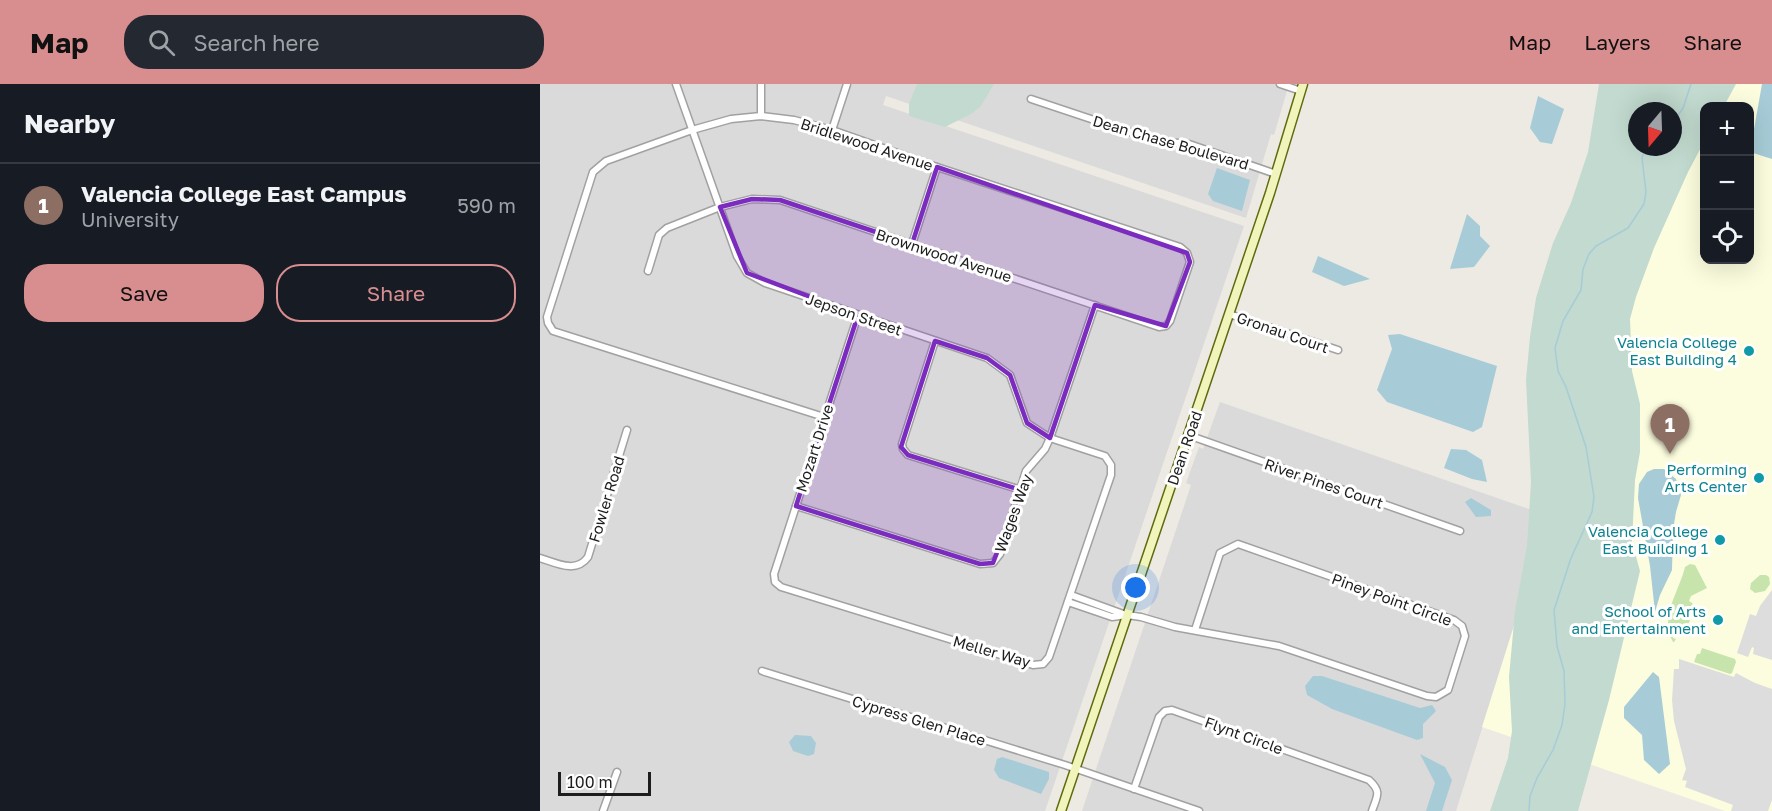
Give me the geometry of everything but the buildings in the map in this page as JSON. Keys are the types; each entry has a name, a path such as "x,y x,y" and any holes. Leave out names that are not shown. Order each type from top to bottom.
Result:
{"main road":[{"name":"Dean Road","path":"1061,811 1276,174 1302,87"}],"street":[{"name":"Jepson Street","path":"676,84 737,256 747,273 765,283 987,358 1010,375 1027,423 1050,438 1105,456 1111,465"},
{"path":"761,84 761,116"},
{"path":"832,130 847,84"},
{"path":"1280,84 1302,87"},
{"name":"Dean Chase Boulevard","path":"1031,99 1157,141 1189,144 1276,174"},
{"name":"Bridlewood Avenue","path":"824,417 553,331 547,317 593,172 606,160 731,119 761,116 794,120 832,130 1180,247 1187,253 1190,262 1170,321 1166,326"},
{"path":"912,244 937,167"},
{"name":"Brownwood Avenue","path":"648,271 659,235 667,228 720,207 752,199 780,200 1159,327 1166,326"},
{"name":"Wages Way","path":"796,506 980,564 993,563 1000,554 1026,471 1045,450 1050,438 1095,305"},
{"name":"Gronau Court","path":"1229,314 1338,350"},
{"name":"Mozart Drive","path":"775,582 774,574 858,315"},
{"path":"935,341 902,444 903,449 908,455 1021,490"},
{"name":"Fowler Road","path":"540,558 572,567 580,565 588,557 627,430"},
{"name":"River Pines Court","path":"1188,435 1460,531"},
{"name":"Meller Way","path":"775,582 781,588 1033,665 1043,664 1049,657 1069,599 1111,475 1111,465"},
{"name":"Piney Point Circle","path":"1069,599 1112,617 1127,615 1141,617 1168,625 1279,646 1427,696 1436,697 1448,690 1466,636 1462,626 1454,620 1238,544 1220,553 1195,630"},
{"name":"Cypress Glen Place","path":"762,671 1075,769 1199,811"},
{"name":"Flynt Circle","path":"1134,789 1159,717 1165,711 1172,710 1369,780 1376,787 1378,794 1372,811"},
{"path":"603,811 617,772"}],"highlighted area":[{"path":"937,167 1187,253 1190,262 1166,326 1095,305 1050,438 1027,423 1010,375 987,358 935,341 901,447 908,455 1021,490 993,563 980,564 796,506 858,315 747,273 720,207 752,199 780,200 912,244"}],"shaded area":[{"path":"540,84 1289,84 1274,135 1271,134 1246,218 886,96 883,105 1244,226 1045,811 540,811"},
{"path":"917,84 994,84 981,106 971,114 945,127 909,116 909,104"},
{"path":"1599,84 1736,84 1726,102 1700,102 1700,150 1654,248 1630,319 1632,371 1640,404 1640,452 1635,480 1632,542 1640,571 1609,700 1578,811 1490,811 1508,758 1512,731 1509,677 1515,611 1527,546 1531,482 1526,380 1530,337 1536,298 1553,243 1571,203 1588,152"},
{"path":"1685,84 1772,84 1772,811 1725,811 1482,727 1588,391 1670,156 1682,156 1682,102"},
{"path":"1220,402 1549,516 1456,811 1082,811 1191,485 1186,483 1199,447 1203,449"},
{"path":"1772,590 1772,660 1753,654 1754,648 1752,647 1748,657 1737,653 1750,614 1756,616 1760,606"},
{"path":"1679,659 1734,677 1736,673 1772,689 1772,800 1768,811 1731,811 1733,805 1685,787 1687,781 1682,780 1686,769 1674,721 1672,700 1674,669 1679,669"}],"green space":[{"path":"1690,564 1695,565 1707,588 1691,596 1689,601 1696,611 1694,617 1691,617 1687,633 1679,632 1674,623 1670,624 1670,628 1674,631 1673,638 1676,639 1673,642 1669,633 1669,614 1685,567"},
{"path":"1760,575 1769,577 1770,584 1765,591 1755,593 1750,589 1751,583"},
{"path":"1702,648 1735,659 1732,673 1694,662"}],"water":[{"path":"1762,84 1772,84 1772,159 1754,153 1754,129"},
{"path":"1538,96 1564,109 1552,144 1540,142 1530,128"},
{"path":"1217,168 1250,180 1242,211 1213,201 1208,194"},
{"path":"1467,214 1480,226 1480,236 1490,246 1474,267 1450,269"},
{"path":"1318,256 1370,279 1344,286 1312,272"},
{"path":"1400,334 1497,366 1482,427 1473,432 1387,402 1377,390 1392,349 1388,335"},
{"path":"1451,449 1466,450 1482,460 1487,482 1444,468"},
{"path":"1664,469 1676,479 1681,495 1673,530 1672,570 1655,612 1650,566 1638,498 1639,484 1647,472"},
{"path":"1471,498 1491,510 1491,516 1476,517 1465,502"},
{"path":"1653,672 1659,677 1670,764 1659,774 1644,760 1642,735 1624,718 1624,707"},
{"path":"1313,676 1322,676 1420,708 1432,705 1436,711 1423,724 1423,738 1417,740 1332,709 1307,695 1305,686"},
{"path":"795,735 811,736 816,743 814,754 808,756 793,751 789,742"},
{"path":"1420,754 1445,767 1452,780 1442,811 1426,811 1435,783"},
{"path":"1002,757 1049,772 1049,779 1041,794 999,778 994,770 997,759"}],"waterway":[{"path":"1682,110 1691,84"},
{"path":"1529,811 1530,796 1553,750 1562,725 1565,704 1564,671 1557,646 1554,610 1571,558 1592,512 1594,497 1586,447 1566,387 1558,371 1555,348 1563,321 1581,290 1583,269 1589,254 1596,246 1628,228 1644,204 1646,192 1643,156"}],"place":[{"name":"Valencia College East Building 4","path":"1749,351"},
{"name":"Valencia College East Campus","path":"1670,454"},
{"name":"Performing Arts Center","path":"1759,478"},
{"name":"Valencia College East Building 1","path":"1720,540"},
{"name":"School of Arts and Entertainment","path":"1718,620"}]}
